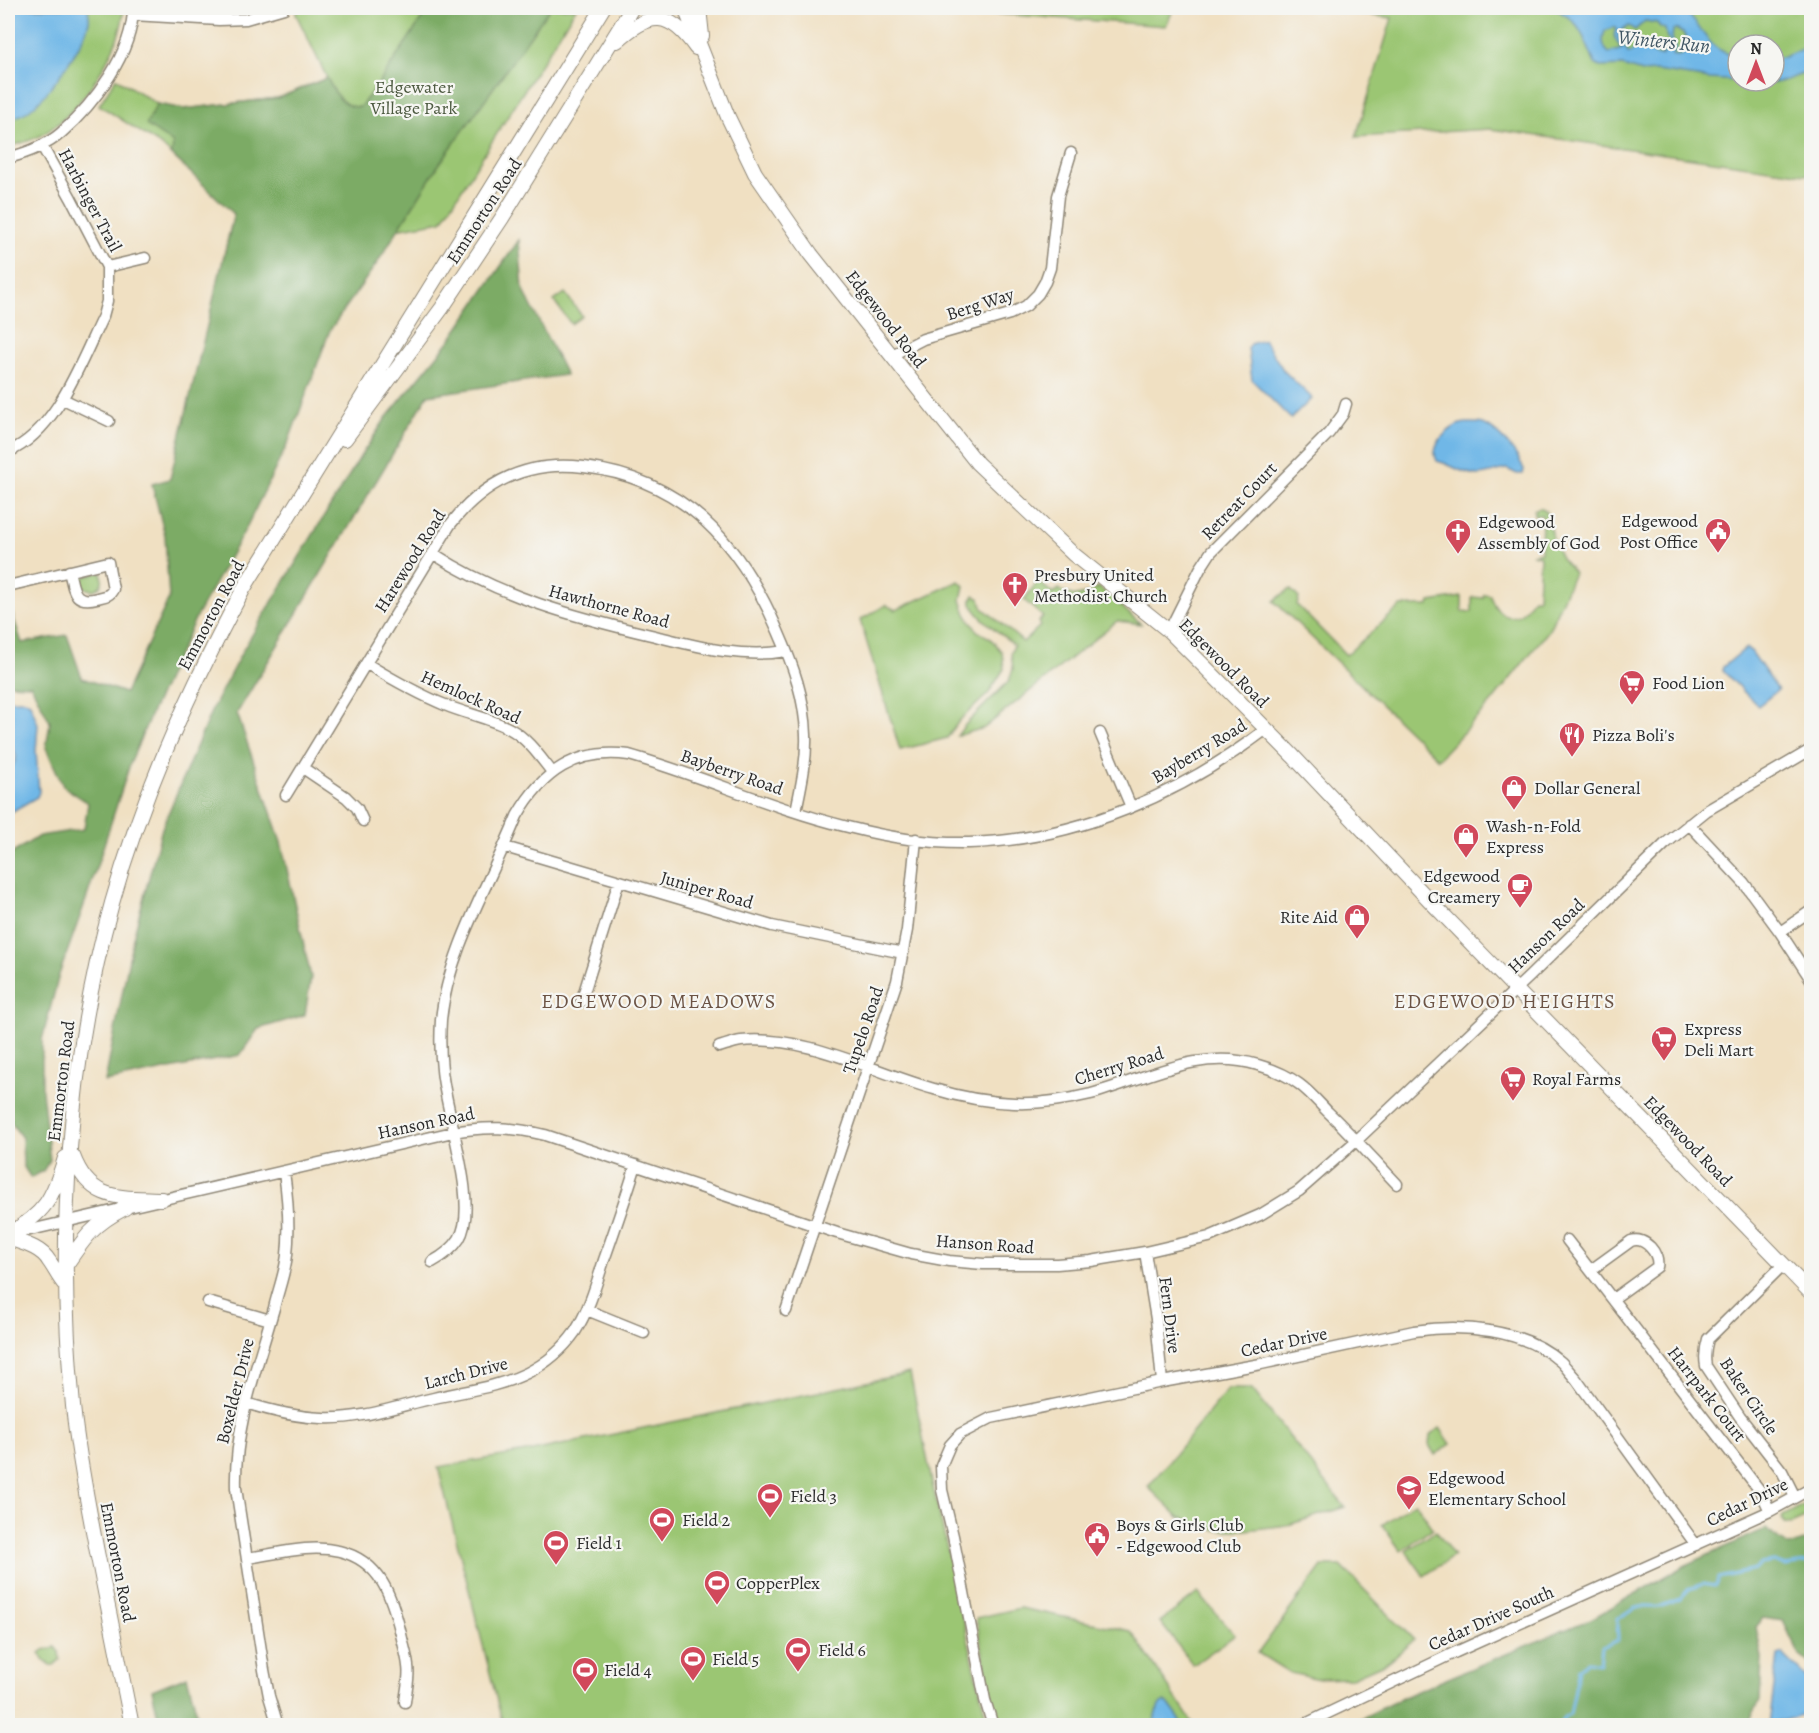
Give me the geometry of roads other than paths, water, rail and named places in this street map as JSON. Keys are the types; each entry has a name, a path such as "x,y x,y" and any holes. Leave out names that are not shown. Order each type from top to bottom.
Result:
{"main road":[{"name":"Emmorton Road","path":"132,1725 80,1456 70,1374 65,1285 72,1136 83,1040 101,949 129,849 150,790 214,643 244,588 603,8"},
{"name":"Emmorton Road","path":"309,482 339,447 441,308 502,218 632,8"},
{"name":"Edgewood Road","path":"685,8 728,117 755,173 811,254 977,463 1073,554 1169,632 1812,1294"},
{"path":"699,8 706,62"},
{"path":"604,51 630,28 647,19 655,18 665,20 683,30 706,62"},
{"path":"8,1236 45,1207 59,1179 72,1136"},
{"path":"71,1151 77,1167 91,1186 108,1195 162,1199"},
{"path":"65,1267 87,1234 125,1208"},
{"path":"8,1236 41,1251 65,1285"}],"street":[{"path":"8,159 42,146 60,134 98,92 114,69 127,42 133,11 219,20 246,19 284,8"},
{"name":"Harbinger Trail","path":"8,452 34,434 63,399 103,316 106,301 107,267 42,146"},
{"name":"Berg Way","path":"892,355 923,339 1010,314 1026,306 1038,294 1046,282 1050,268 1058,196 1071,153"},
{"path":"107,267 146,258"},
{"path":"63,399 109,421"},
{"name":"Retreat Court","path":"1169,632 1210,552 1329,433 1343,414 1346,404"},
{"name":"Harewood Road","path":"286,795 450,525 462,510 484,491 508,477 530,469 563,465 599,469 651,485 695,512 728,543 756,585 800,688 806,734 805,760 795,812"},
{"name":"Hawthorne Road","path":"434,554 462,571 512,595 602,622 725,652 786,651"},
{"path":"8,585 108,562 113,589 108,595 86,601 80,599 75,593 69,571"},
{"name":"Hemlock Road","path":"367,664 435,701 510,729 534,750 552,772"},
{"name":"Bayberry Road","path":"432,1262 454,1246 460,1238 466,1219 466,1190 443,1090 441,1068 441,1019 455,962 464,935 517,816 525,802 552,772 562,765 589,755 628,754 795,812 848,827 916,839 968,843 1023,837 1102,819 1170,790 1265,730"},
{"path":"1100,733 1131,807"},
{"name":"Hanson Road","path":"8,1236 453,1132 485,1127 525,1130 545,1135 815,1226 911,1254 949,1261 982,1264 1057,1264 1091,1261 1145,1252 1209,1237 1260,1215 1299,1191 1356,1141 1646,861 1689,824 1743,788 1812,749"},
{"path":"303,768 346,797 357,808 363,821"},
{"path":"1689,824 1744,883 1812,981"},
{"name":"Tupelo Road","path":"786,1311 893,994 907,930 916,839"},
{"name":"Juniper Road","path":"505,847 772,926 903,953"},
{"path":"581,1002 619,881"},
{"path":"1780,932 1812,910"},
{"name":"Cherry Road","path":"719,1047 739,1041 783,1043 810,1048 932,1089 985,1100 1023,1103 1064,1100 1091,1094 1191,1061 1235,1060 1256,1064 1298,1083 1397,1184"},
{"name":"Larch Drive","path":"246,1403 276,1412 303,1416 351,1417 510,1380 528,1373 560,1350 574,1333 587,1310 636,1165"},
{"name":"Boxelder Drive","path":"278,1725 269,1696 236,1488 236,1469 240,1424 287,1257 289,1227 284,1172"},
{"path":"1591,1270 1637,1239 1643,1241 1656,1254 1657,1267 1613,1299"},
{"name":"Harrpark Court","path":"1567,1240 1755,1483 1770,1511"},
{"name":"Fern Drive","path":"1145,1252 1156,1319 1162,1382"},
{"name":"Baker Circle","path":"1783,1265 1708,1339 1704,1349 1704,1358 1706,1366 1740,1417 1782,1471 1795,1497"},
{"path":"208,1302 270,1320"},
{"path":"587,1310 644,1333"},
{"name":"Cedar Drive","path":"993,1725 985,1700 942,1490 941,1466 950,1445 960,1434 991,1418 1422,1330 1457,1328 1502,1333 1544,1350 1561,1362 1576,1379 1696,1545 1770,1511 1812,1488"},
{"name":"Cedar Drive South","path":"1301,1725 1435,1661 1696,1545"},
{"path":"247,1558 320,1549 339,1551 368,1565 381,1579 395,1607 408,1667 405,1702"}],"water":[{"path":"8,8 88,8 89,21 81,43 46,93 29,110 8,120"},
{"path":"1551,8 1682,8 1712,44 1726,53 1726,80 1656,71 1642,72 1622,66 1600,67 1595,64 1584,37 1569,17","holes":["1645,21 1657,23 1665,29 1670,41 1661,56 1636,47 1628,53 1619,38 1619,32 1629,26 1635,30","1614,27 1615,37 1622,49 1609,53 1605,48 1603,37 1605,31","1675,29 1683,33 1693,47 1686,53 1675,56 1672,55 1676,49 1672,38"]},
{"path":"1811,45 1811,72 1786,80 1786,56"},
{"path":"1264,340 1284,371 1312,398 1291,419 1252,380 1248,348 1250,344"},
{"path":"1469,423 1483,424 1501,437 1522,464 1523,474 1507,469 1473,475 1437,461 1436,446 1442,437 1456,426"},
{"path":"1746,648 1751,651 1778,690 1758,706 1722,670"},
{"path":"8,700 25,700 30,703 38,724 36,751 39,792 37,797 8,814 8,777 16,758 14,748 8,741"},
{"path":"1783,1654 1811,1682 1811,1712 1769,1725 1778,1656"},
{"path":"1165,1702 1184,1725 1154,1725 1158,1708 1161,1703"}],"waterway":[{"path":"1559,1726 1564,1717 1570,1714 1579,1669 1587,1661 1600,1663 1602,1647 1618,1640 1617,1619 1635,1607 1659,1607 1680,1599 1689,1589 1703,1584 1715,1586 1718,1578 1755,1570 1761,1564 1774,1562 1785,1566 1812,1562"}],"place":[{"name":"Edgewood Post Office","path":"1718,554"},
{"name":"Edgewood Assembly of God","path":"1458,555"},
{"name":"Presbury United Methodist Church","path":"1015,608"},
{"name":"Food Lion","path":"1632,706"},
{"name":"Pizza Boli's","path":"1572,758"},
{"name":"Dollar General","path":"1514,811"},
{"name":"Wash-n-Fold Express","path":"1466,859"},
{"name":"Edgewood Creamery","path":"1520,909"},
{"name":"Rite Aid","path":"1357,940"},
{"name":"Express Deli Mart","path":"1664,1062"},
{"name":"Royal Farms","path":"1513,1102"},
{"name":"Edgewood Elementary School","path":"1409,1511"},
{"name":"Field 3","path":"770,1519"},
{"name":"Field 2","path":"662,1543"},
{"name":"Boys & Girls Club - Edgewood Club","path":"1097,1558"},
{"name":"Field 1","path":"556,1566"},
{"name":"CopperPlex","path":"717,1606"},
{"name":"Field 6","path":"798,1673"},
{"name":"Field 5","path":"693,1682"},
{"name":"Field 4","path":"585,1693"}],"district":[{"name":"EDGEWOOD MEADOWS","path":"659,1001"},
{"name":"EDGEWOOD HEIGHTS","path":"1505,1001"}],"water label":[{"name":"Winters Run","path":"1664,41"}],"park label":[{"name":"Edgewater Village Park","path":"414,97"}]}
